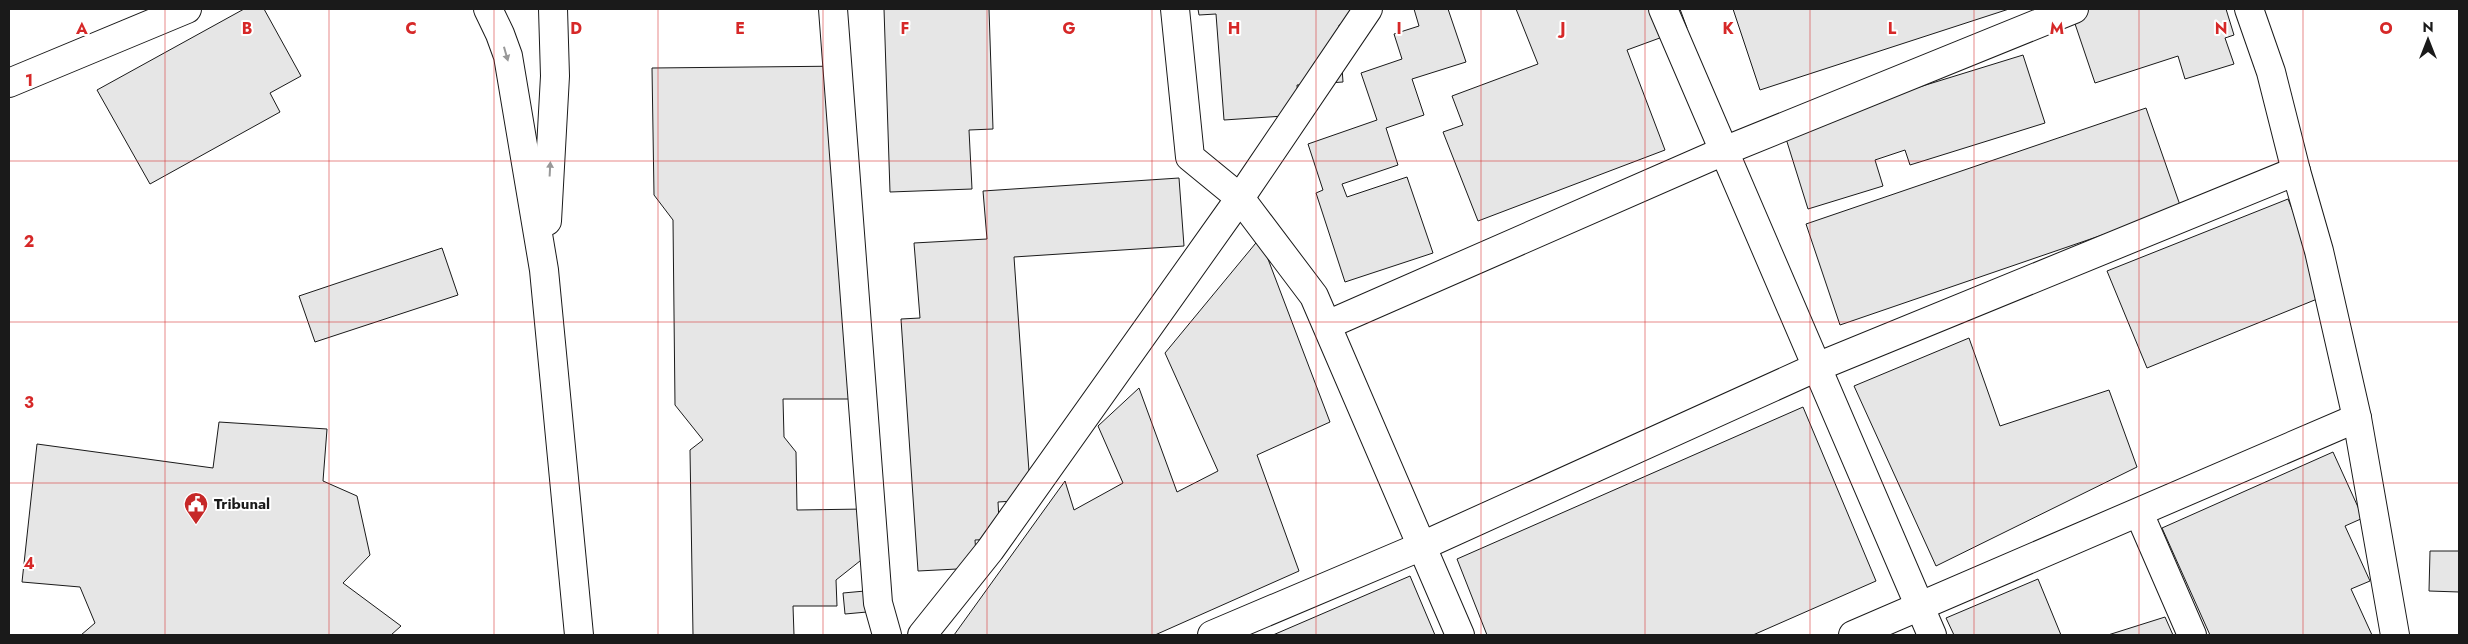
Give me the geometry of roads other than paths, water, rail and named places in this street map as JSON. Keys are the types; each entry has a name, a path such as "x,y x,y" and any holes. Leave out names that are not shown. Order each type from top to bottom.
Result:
{"street":[{"path":"9,83 187,9"},
{"path":"488,9 508,56 544,270 579,635"},
{"path":"544,270 555,76 553,9"},
{"path":"833,9 878,603 887,635"},
{"path":"1175,9 1190,156 1240,198 1314,296 1460,635"},
{"path":"922,635 990,550 1240,198 1368,9"},
{"path":"1663,9 1932,635"},
{"path":"1327,325 1724,151 2074,9"},
{"path":"2249,9 2271,72 2319,251 2357,418 2395,635"},
{"path":"1212,635 1422,546 1817,368 2296,171"},
{"path":"1853,635 2357,418"},
{"path":"2139,513 2192,635"}],"place":[{"name":"Tribunal","path":"196,525"}]}
